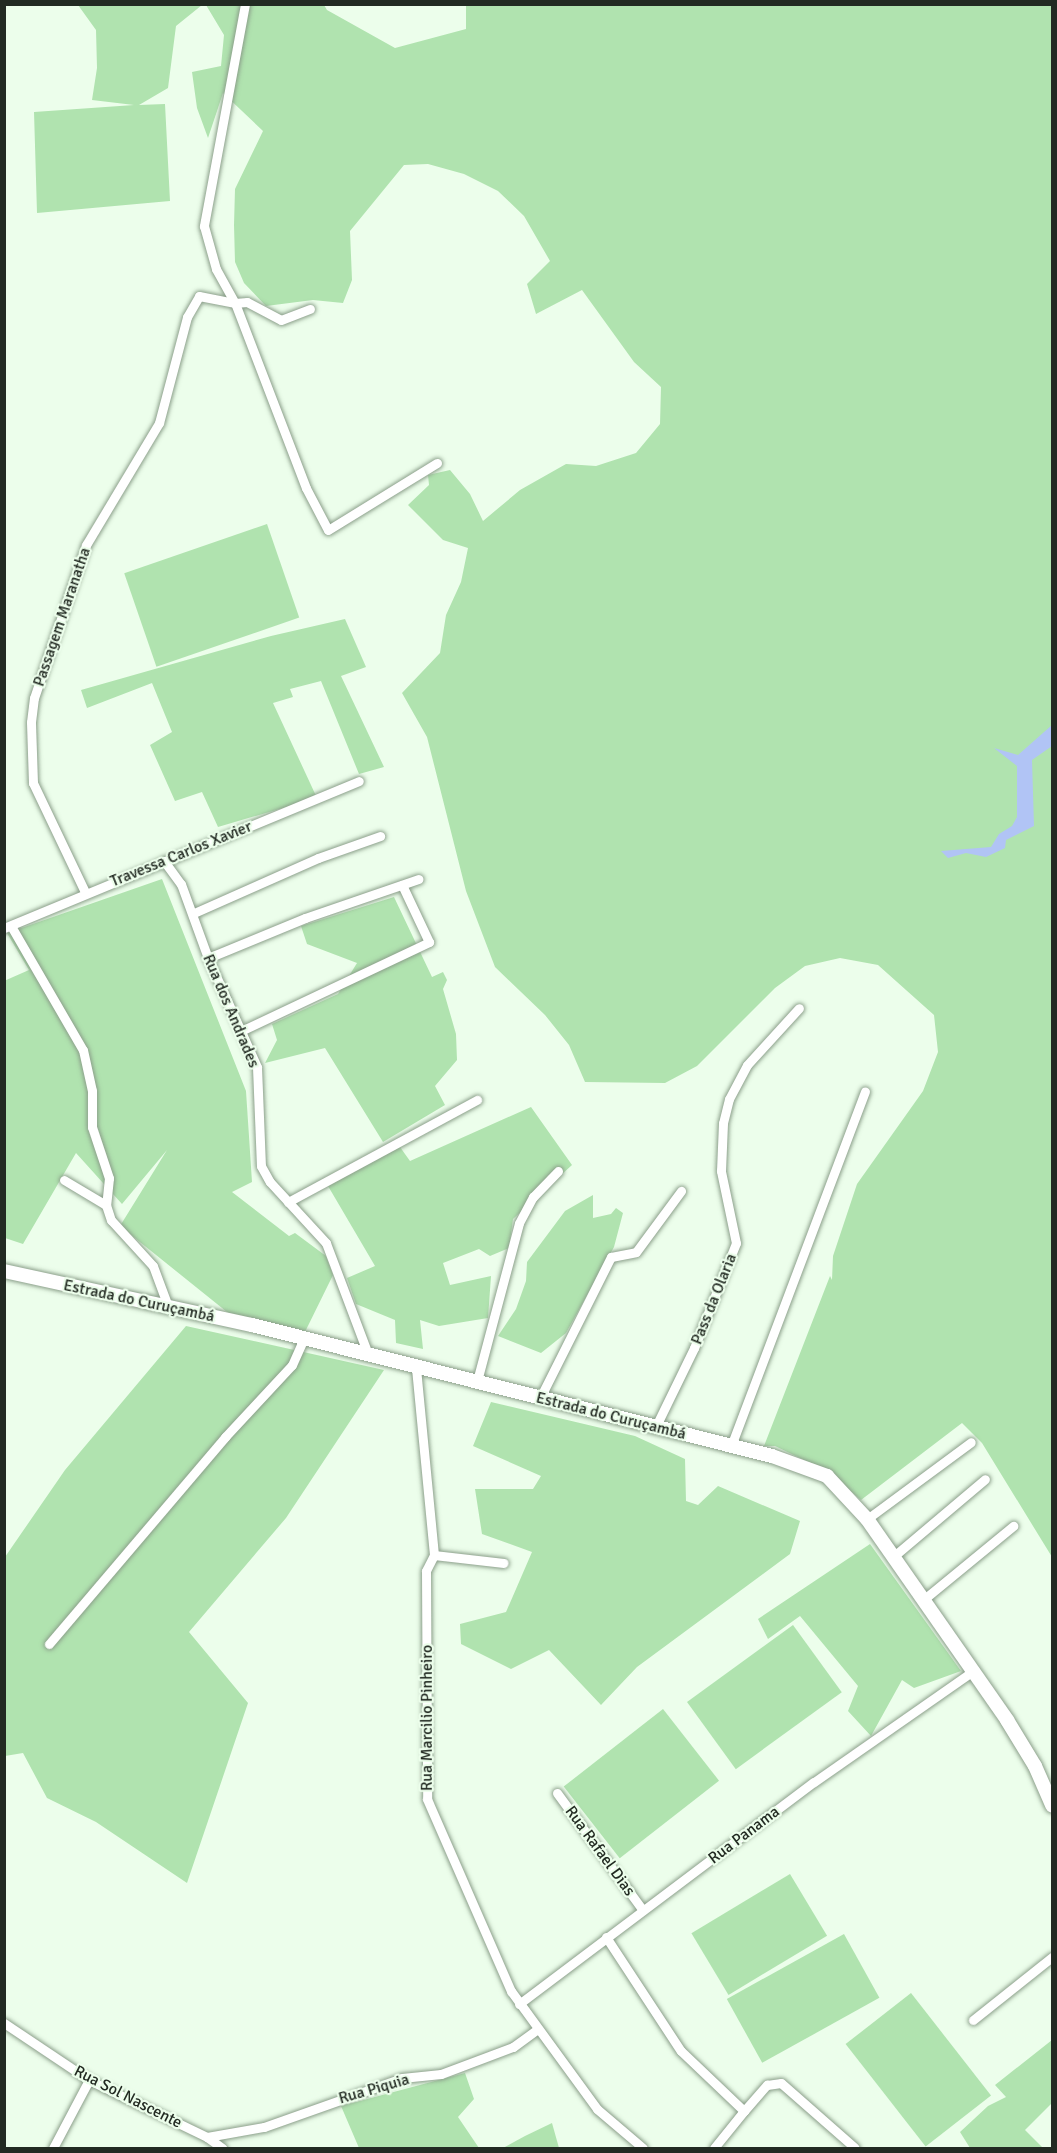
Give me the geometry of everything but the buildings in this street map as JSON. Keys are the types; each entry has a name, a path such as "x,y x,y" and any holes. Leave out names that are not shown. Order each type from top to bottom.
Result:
{"street":[{"path":"246,4 204,226 216,269 235,303 306,488 328,530 437,463"},
{"name":"Passagem Maranatha","path":"85,892 33,783 31,722 34,698 86,545 159,423 187,317 199,296 235,303"},
{"path":"235,303 247,302 282,320 310,309"},
{"name":"Travessa Carlos Xavier","path":"8,927 85,892 358,781"},
{"path":"194,913 318,858 380,836"},
{"name":"Rua dos Andrades","path":"164,861 181,884 194,913 208,958 243,1030 256,1066 261,1166 288,1202 326,1244 368,1354"},
{"path":"208,958 305,918 418,879"},
{"path":"243,1030 429,942 402,885"},
{"path":"8,927 83,1050 92,1091 92,1127 109,1178 106,1205 117,1230 153,1266 169,1309"},
{"name":"Pass da Olaria","path":"655,1428 694,1348 736,1243 721,1172 723,1123 729,1099 747,1065 799,1008"},
{"path":"731,1446 865,1092"},
{"path":"288,1202 477,1100"},
{"path":"477,1382 519,1224 533,1197 558,1171"},
{"path":"63,1180 106,1205"},
{"path":"540,1398 611,1257 636,1252 681,1191"},
{"name":"Estrada do Curuçambá","path":"4,1271 169,1309 252,1325 303,1340 368,1354 731,1446 827,1476 867,1519 973,1671 1035,1766 1053,1805"},
{"path":"49,1644 225,1437 292,1365 303,1340"},
{"name":"Rua Marcilio Pinheiro","path":"416,1368 434,1555 426,1571 427,1799 519,2004 536,2030 607,2120 643,2148"},
{"path":"867,1519 971,1442"},
{"path":"894,1556 985,1479"},
{"path":"923,1600 1013,1526"},
{"path":"434,1555 504,1563"},
{"name":"Rua Panama","path":"519,2004 642,1909 814,1782 973,1671"},
{"name":"Rua Rafael Dias","path":"557,1793 642,1909"},
{"path":"606,1937 681,2051 744,2111"},
{"path":"973,2020 1053,1957"},
{"name":"Rua Sol Nascente","path":"4,2023 89,2080 207,2137 222,2148"},
{"name":"Rua Piquia","path":"207,2137 264,2127 402,2078 441,2074 513,2047 536,2030"},
{"path":"53,2148 89,2080"},
{"path":"714,2148 767,2085 781,2083 855,2148"}],"green space":[{"path":"78,5 202,5 176,26 168,88 139,105 165,104 170,201 37,213 34,112 134,105 92,100 97,68 96,30"},
{"path":"206,5 324,5 327,10 395,48 466,29 466,5 1052,5 1052,1557 982,1443 962,1423 861,1500 829,1472 775,1446 764,1446 830,1276 832,1280 833,1256 857,1184 923,1091 938,1052 934,1015 878,965 840,958 805,966 775,988 697,1066 665,1083 585,1082 569,1045 545,1015 495,967 466,891 427,737 402,693 440,653 446,615 461,582 468,548 443,540 408,505 429,485 428,475 450,470 470,494 483,521 520,490 566,464 596,466 636,453 660,424 661,387 634,362 582,290 536,314 527,284 550,261 524,216 498,191 464,174 428,164 404,165 350,231 352,280 343,303 313,300 266,306 244,283 235,262 234,225 235,189 263,131 223,93 208,138 197,108 192,72 221,66 224,35"},
{"path":"267,524 299,618 156,667 124,573"},
{"path":"345,619 366,667 341,676 384,767 359,774 321,681 290,689 293,697 273,703 317,798 218,827 202,792 175,801 150,745 172,732 152,683 87,708 81,690 271,636"},
{"path":"162,879 246,1091 252,1182 232,1192 289,1236 295,1233 326,1256 333,1275 303,1336 232,1316 120,1226 167,1150 122,1204 76,1153 23,1244 5,1238 4,981 29,970 7,933"},
{"path":"394,897 432,977 443,972 447,980 443,989 456,1034 457,1060 435,1086 445,1105 383,1142 325,1048 265,1063 277,1040 272,1024 338,994 357,963 307,944 301,926"},
{"path":"531,1107 572,1165 513,1219 509,1248 490,1256 479,1249 443,1263 450,1285 491,1276 488,1318 439,1326 420,1320 423,1349 396,1343 395,1320 356,1304 347,1278 375,1266 328,1186 400,1147 410,1161"},
{"path":"593,1195 593,1218 611,1214 616,1208 623,1213 614,1247 566,1333 541,1353 498,1336 516,1309 526,1281 527,1262 565,1211"},
{"path":"186,1326 384,1370 286,1518 189,1632 248,1703 187,1883 96,1822 47,1798 23,1753 5,1756 5,1557 65,1470"},
{"path":"491,1402 635,1436 685,1459 686,1501 698,1505 718,1486 800,1521 790,1554 637,1667 601,1705 549,1650 511,1669 461,1644 460,1624 506,1612 532,1552 482,1534 475,1489 533,1489 541,1476 473,1446"},
{"path":"870,1544 961,1671 914,1688 902,1680 871,1736 848,1711 858,1686 800,1616 768,1639 758,1619"},
{"path":"793,1625 842,1692 736,1769 687,1702"},
{"path":"663,1709 719,1781 620,1858 564,1787"},
{"path":"790,1874 827,1936 729,1995 691,1933"},
{"path":"844,1934 879,1998 762,2063 727,1999"},
{"path":"911,1993 991,2095 926,2147 846,2044"},
{"path":"1052,2040 1052,2103 1025,2130 1043,2148 970,2148 960,2132 988,2106 1006,2097 995,2085"},
{"path":"465,2073 474,2099 458,2117 479,2148 359,2148 341,2106"},
{"path":"552,2123 559,2148 503,2148 525,2136"}],"water":[{"path":"1052,725 1052,746 1032,760 1034,826 1006,840 1005,848 986,857 966,853 948,858 941,851 991,847 999,834 1012,826 1017,817 1017,766 994,748 1018,755"}]}
